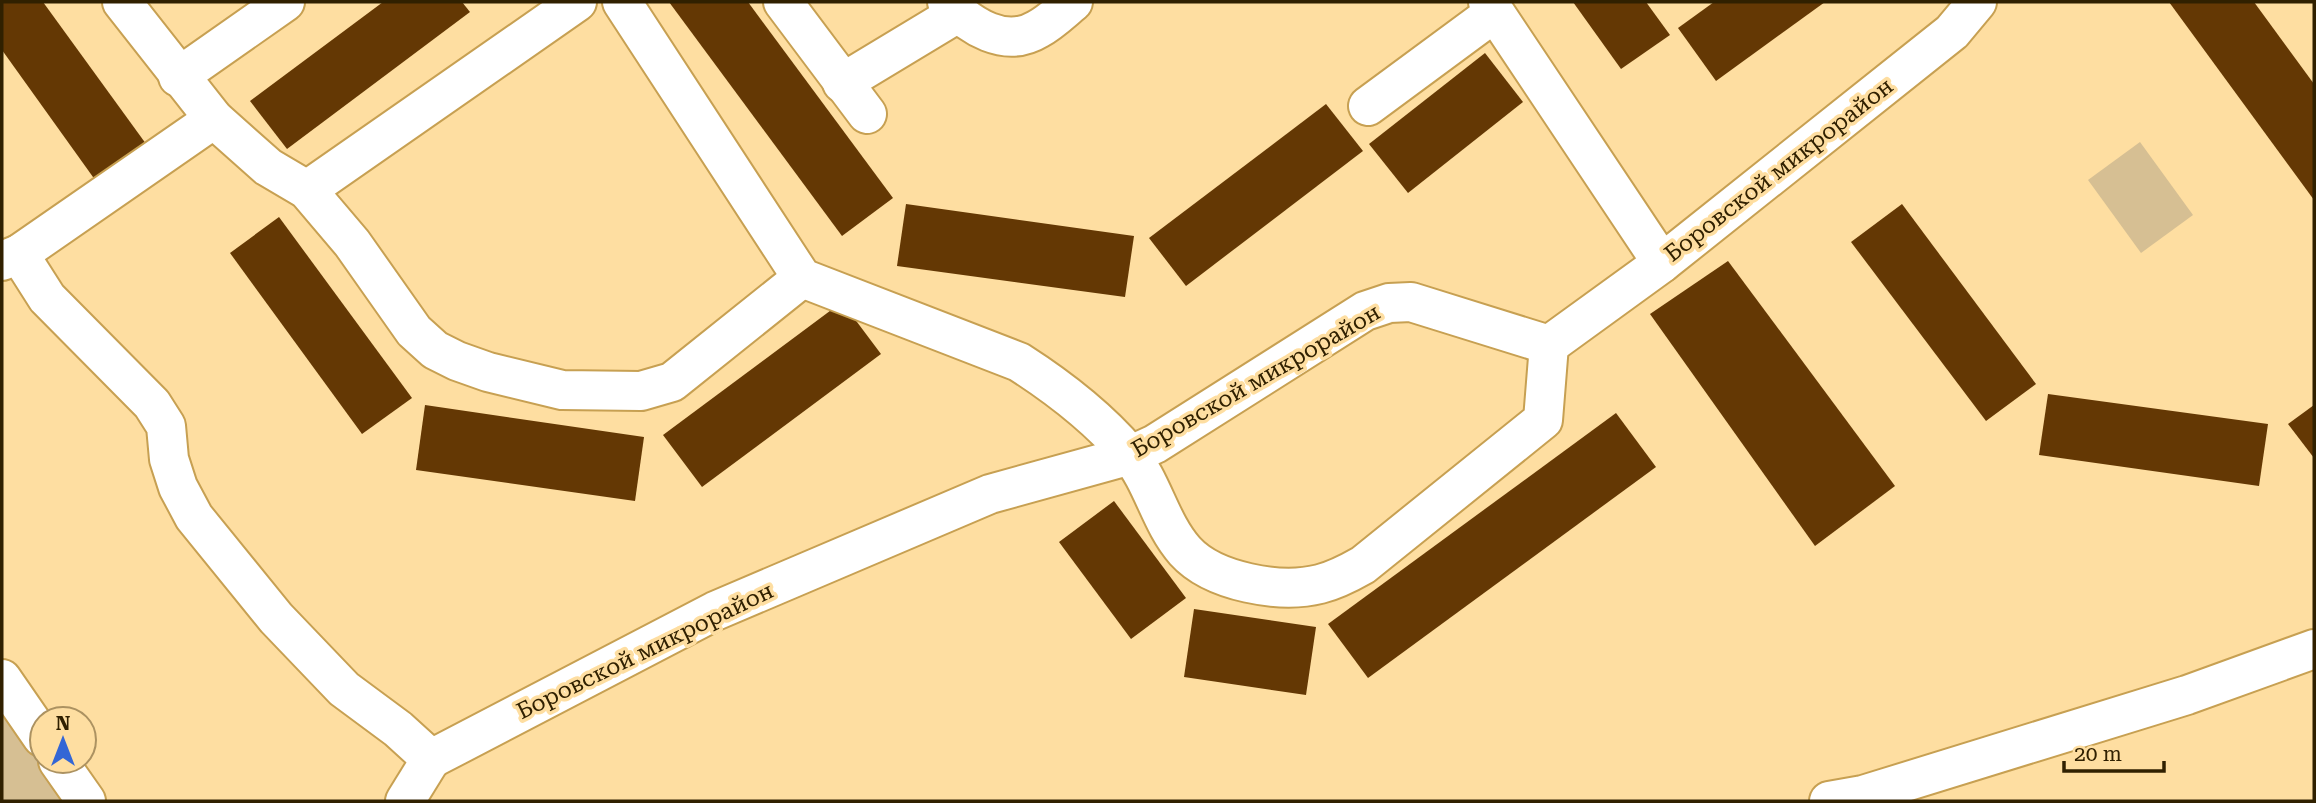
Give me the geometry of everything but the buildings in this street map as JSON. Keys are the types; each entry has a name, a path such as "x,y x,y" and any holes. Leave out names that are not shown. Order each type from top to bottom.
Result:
{"street":[{"path":"122,2 178,77 214,119 268,167 307,190 352,243 414,331 435,350 488,372 562,390 640,391 672,382 802,278"},
{"path":"178,77 285,2"},
{"path":"307,190 578,2"},
{"path":"622,2 802,278 1019,362 1063,393 1130,456 1172,533 1186,552 1205,567 1252,582 1285,587 1317,585 1340,578 1363,565 1539,425 1545,414 1549,345"},
{"path":"783,2 867,114"},
{"path":"842,83 952,8 993,34 1018,37 1038,30 1073,2"},
{"name":"Боровской микрорайон","path":"431,760 715,611 990,494 1130,456 1155,444 1365,311 1389,303 1411,302 1549,345 1662,263 1952,32 1977,2"},
{"path":"1368,106 1491,7 1662,263"},
{"path":"214,119 10,257 152,404 166,426 169,459 194,517 268,608 344,689 398,729 431,760 405,801"},
{"path":"1851,799 2187,695 2314,649"},
{"path":"2,679 28,717"},
{"path":"68,775 86,801"}],"shaded area":[{"path":"2140,142 2193,215 2141,253 2088,180"},
{"path":"2,704 28,741 28,775 52,775 70,801 2,801"}]}
